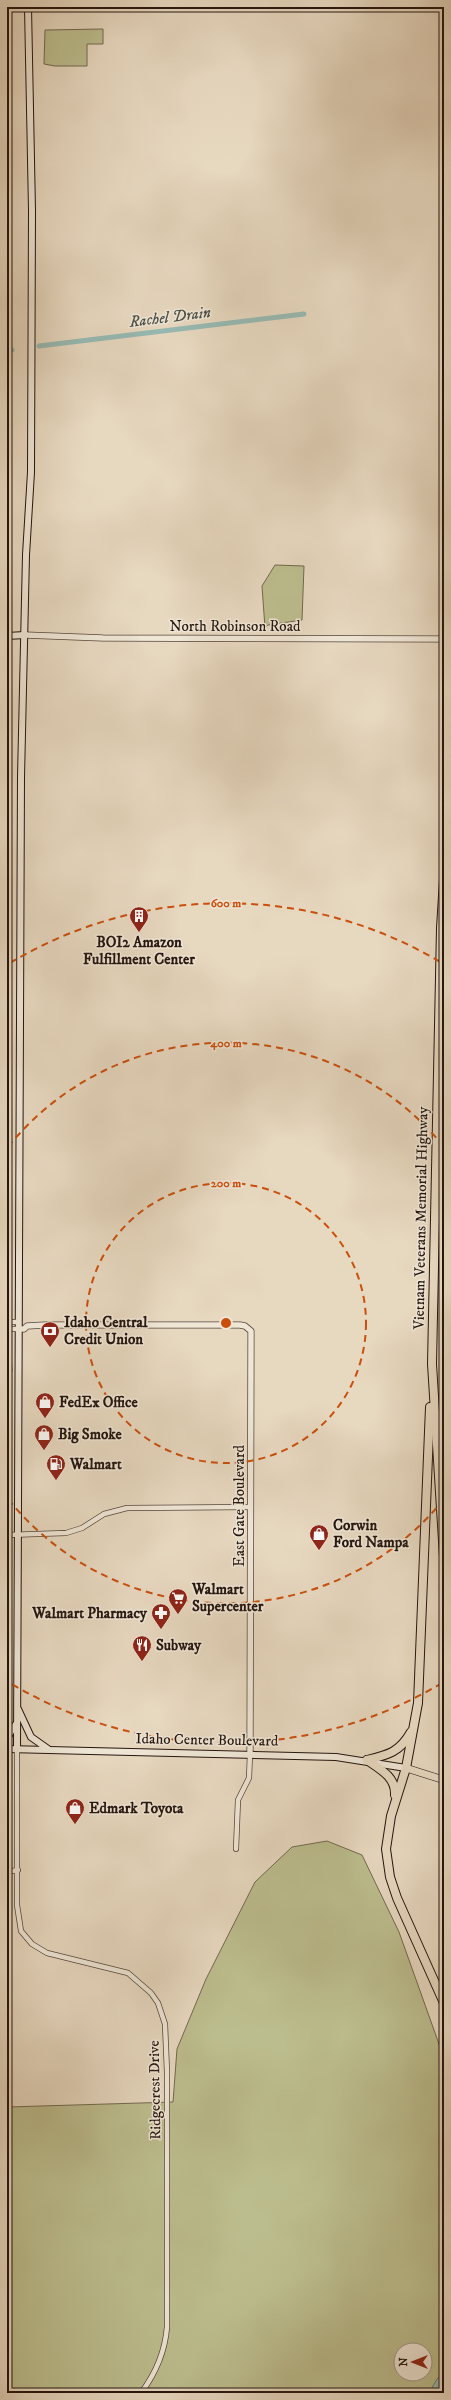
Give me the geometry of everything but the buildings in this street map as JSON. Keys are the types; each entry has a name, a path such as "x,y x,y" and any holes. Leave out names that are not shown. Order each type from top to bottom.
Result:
{"highway":[{"name":"Vietnam Veterans Memorial Highway","path":"444,880 441,928 432,1364 444,1557"},
{"path":"394,1802 406,1768 415,1725 422,1644 432,1364"},
{"path":"367,1760 398,1750 405,1744 415,1725"},
{"path":"367,1760 392,1780 395,1792 386,1849 390,1877 404,1916 444,2003"}],"main road":[{"path":"17,1749 21,777 26,555 31,479 32,271 28,7"},
{"path":"7,636 25,635"},
{"path":"18,1708 30,1737 48,1749"},
{"path":"7,1738 18,1721"},
{"name":"Idaho Center Boulevard","path":"7,1749 336,1757 367,1760 406,1768"},
{"path":"406,1768 444,1780"}],"street":[{"name":"North Robinson Road","path":"25,635 109,638 444,639"},
{"path":"7,1322 19,1326"},
{"name":"East Gate Boulevard","path":"19,1326 24,1329 28,1326 240,1325 249,1328 252,1336 250,1754 249,1778 238,1800 236,1849"},
{"path":"7,1329 19,1326"},
{"path":"7,1535 68,1533 82,1528 104,1514 127,1508 251,1507"},
{"name":"Ridgecrest Drive","path":"17,1749 18,1915 21,1931 26,1938 47,1953 128,1973 151,1993 158,2003 166,2024 168,2080 167,2327 164,2350 159,2362 141,2393"},
{"path":"7,1872 18,1870"}],"green space":[{"path":"103,29 103,44 87,44 87,66 55,66 44,64 45,30"},
{"path":"275,565 304,566 302,620 268,625 265,628 262,586"},
{"path":"7,1332 10,1334 12,1372 7,1372"},
{"path":"327,1841 362,1855 399,1932 444,2058 444,2393 7,2393 7,2104 8,2107 173,2102 177,2049 206,1979 255,1882 292,1847"}],"water":[{"path":"444,2373 444,2393 429,2393 437,2379"}],"waterway":[{"name":"Rachel Drain","path":"39,346 304,314"},
{"name":"Rachel Drain","path":"7,352 12,350"}],"place":[{"name":"BOI2 Amazon Fulfillment Center","path":"139,933"},
{"name":"Idaho Central Credit Union","path":"50,1348"},
{"name":"FedEx Office","path":"45,1419"},
{"name":"Big Smoke","path":"44,1451"},
{"name":"Walmart","path":"56,1481"},
{"name":"Corwin Ford Nampa","path":"319,1551"},
{"name":"Walmart Supercenter","path":"178,1615"},
{"name":"Walmart Pharmacy","path":"161,1630"},
{"name":"Subway","path":"142,1662"},
{"name":"Edmark Toyota","path":"75,1825"}]}
